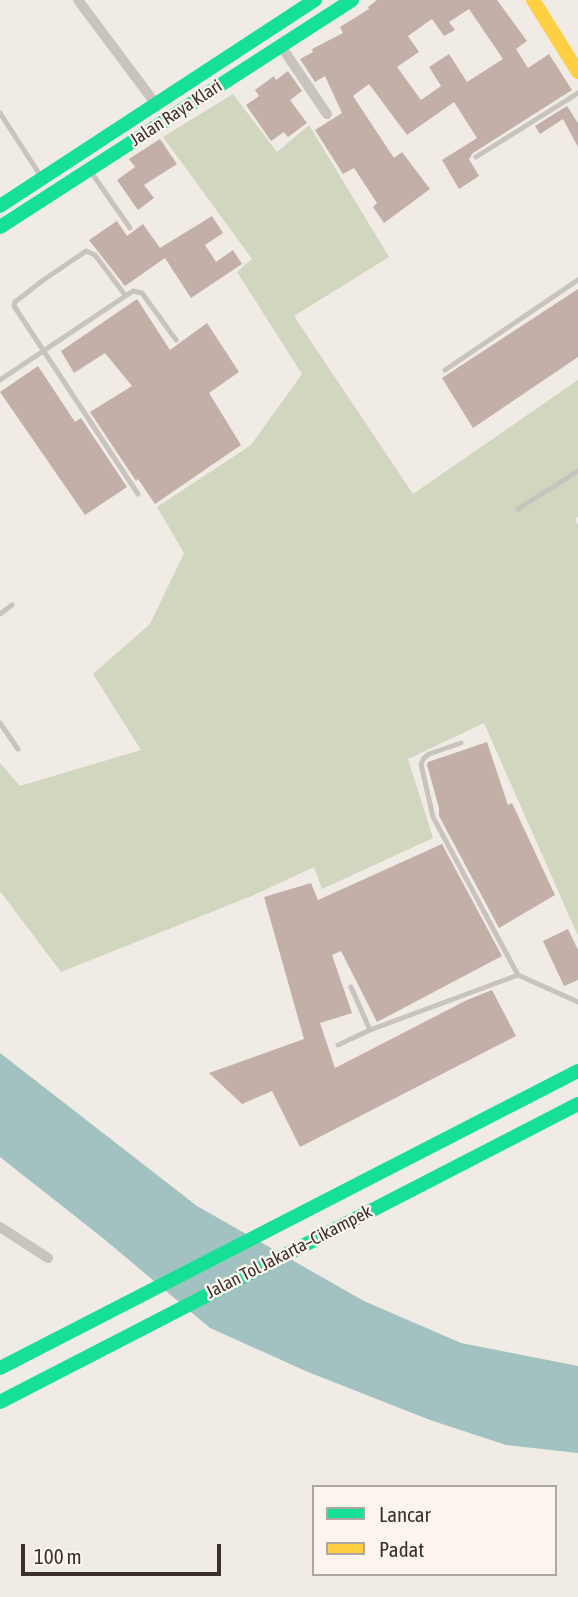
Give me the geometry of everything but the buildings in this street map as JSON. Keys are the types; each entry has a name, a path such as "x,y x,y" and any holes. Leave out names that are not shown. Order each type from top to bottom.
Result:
{"main road":[{"name":"Jalan Raya Klari","path":"0,206 315,0"},
{"name":"Jalan Raya Klari","path":"0,227 352,0"},
{"path":"533,0 578,72"},
{"path":"491,1115 578,1061"},
{"name":"Jalan Tol Jakarta–Cikampek","path":"0,1368 578,1070"},
{"name":"Jalan Tol Jakarta–Cikampek","path":"0,1402 578,1104"}],"street":[{"path":"78,0 155,103"},
{"path":"281,46 327,114"},
{"path":"0,1227 48,1258"}],"lane":[{"path":"476,157 578,93"},
{"path":"0,113 42,179"},
{"path":"89,170 130,228"},
{"path":"125,295 95,255 89,251 42,281 14,306 138,494"},
{"path":"445,370 578,280"},
{"path":"0,380 136,290 142,293 176,340"},
{"path":"518,509 578,471"},
{"path":"0,614 12,605"},
{"path":"0,723 18,749"},
{"path":"461,743 429,754 421,764 433,817 518,975 578,1002"},
{"path":"338,1045 370,1030 518,975"},
{"path":"351,987 370,1030"}],"green space":[{"path":"233,94 277,152 309,125 389,257 294,316 413,494 578,380 578,517 575,519 578,525 578,936 484,723 408,759 433,838 322,889 314,867 254,895 61,972 0,891 0,763 20,786 141,750 93,674 150,624 184,553 157,507 251,445 302,374 237,272 252,259 163,137"}],"water":[{"path":"0,1053 197,1206 364,1301 461,1343 578,1366 578,1453 506,1445 430,1420 308,1372 210,1328 0,1157"}],"traffic: fast":[{"path":"0,206 315,0"},
{"path":"0,227 352,0"},
{"path":"0,1368 578,1071"},
{"path":"0,1402 578,1104"}],"traffic: slow":[{"path":"533,0 578,72"}]}
